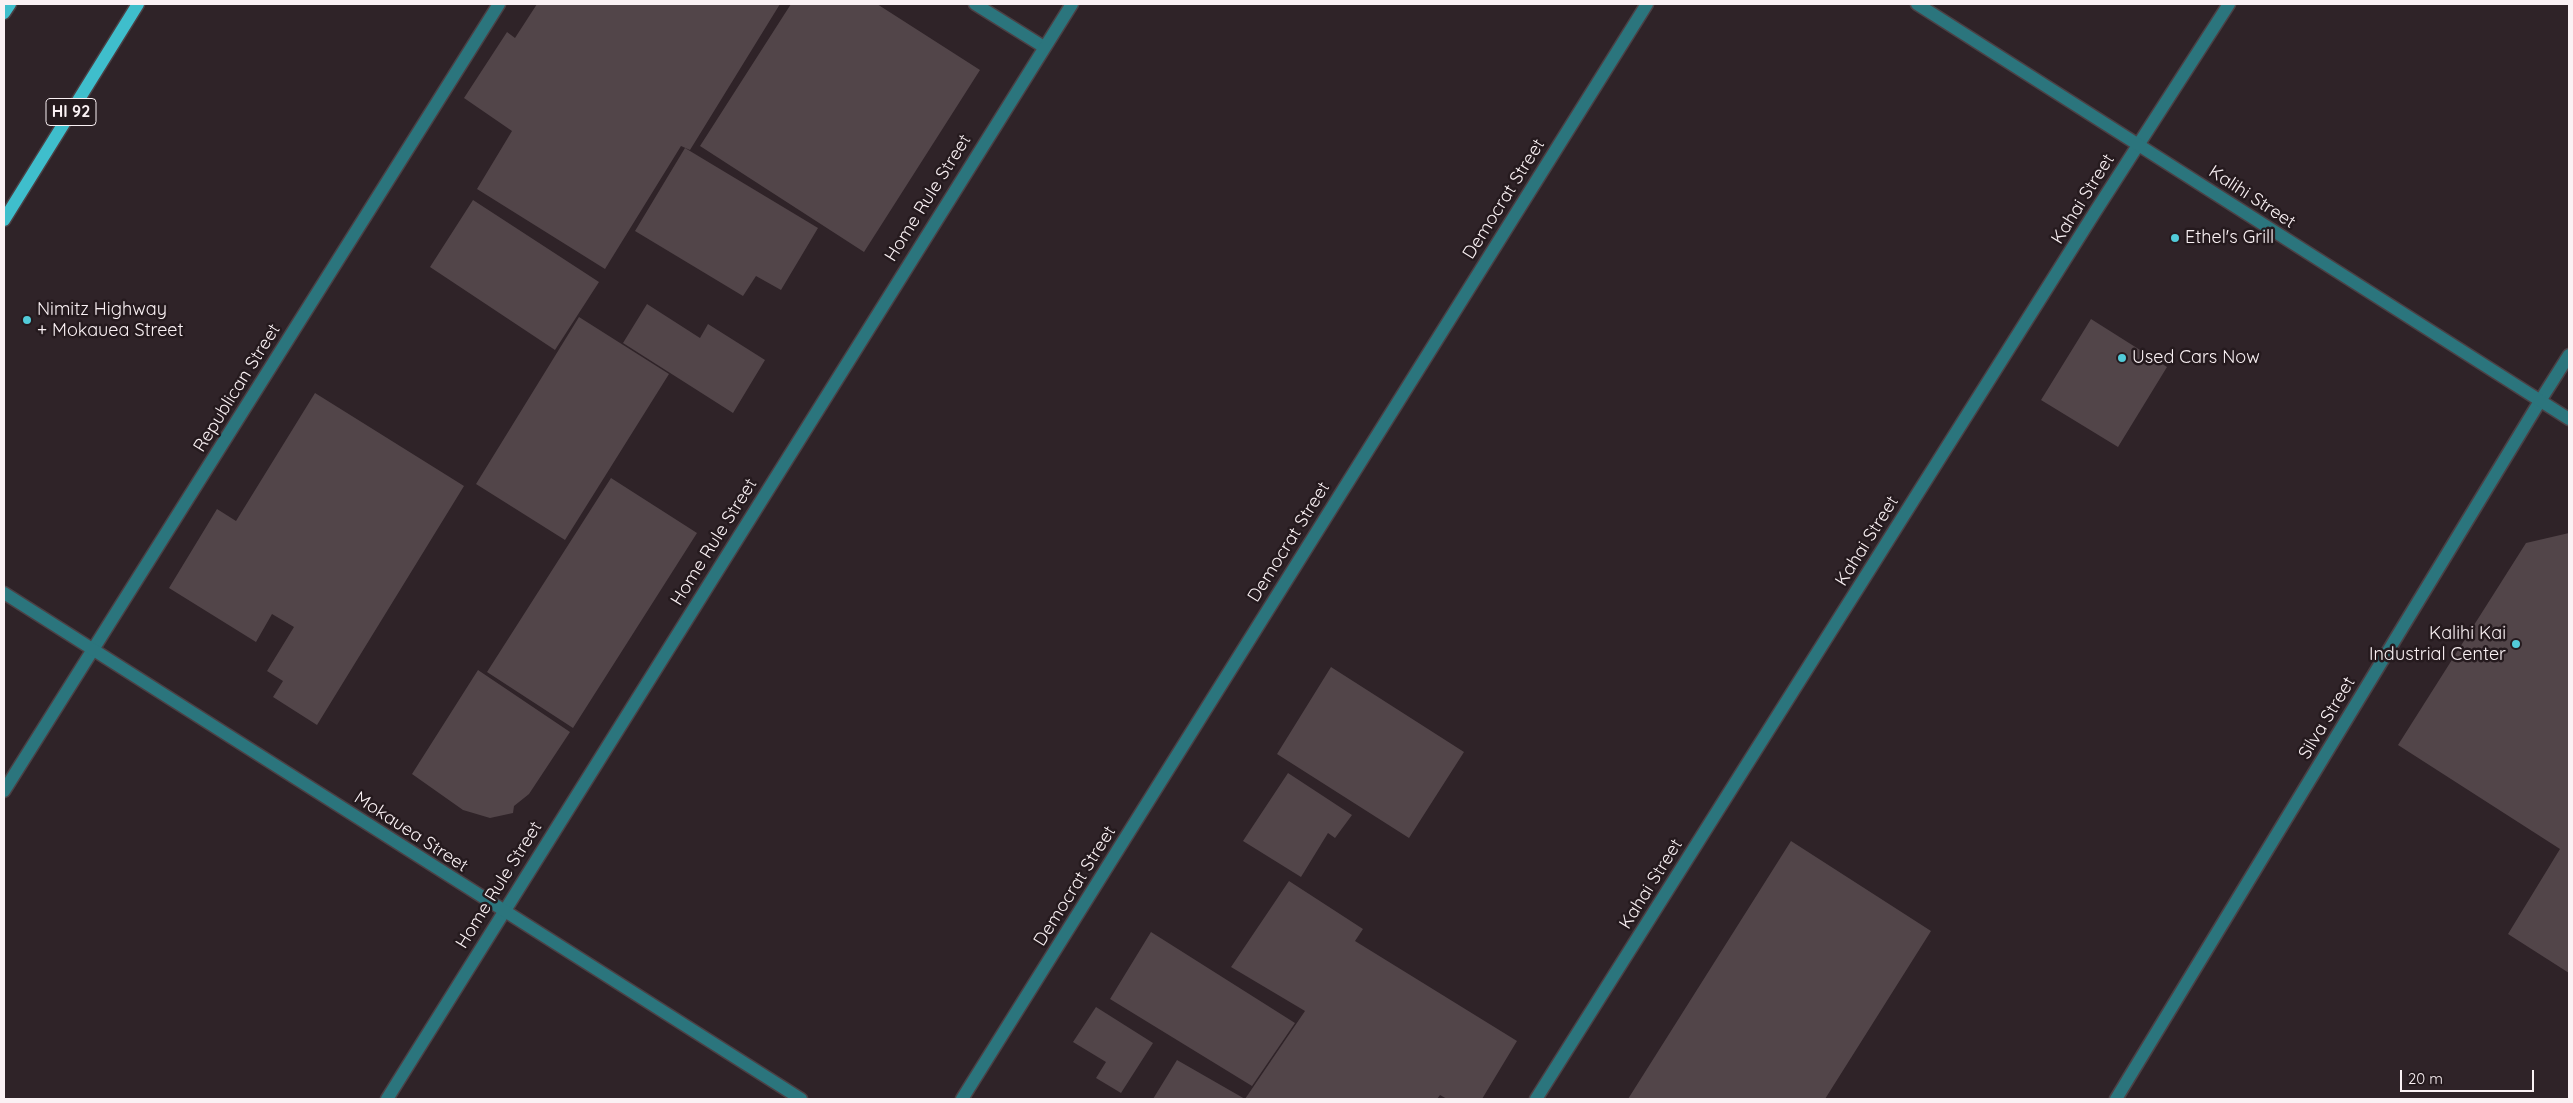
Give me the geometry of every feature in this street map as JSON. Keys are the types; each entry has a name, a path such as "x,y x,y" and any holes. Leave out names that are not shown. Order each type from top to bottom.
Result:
{"main road":[{"path":"4,13 10,4"},
{"name":"HI 92","path":"4,220 138,4"}],"street":[{"name":"Republican Street","path":"4,791 499,4"},
{"path":"975,4 1044,47"},
{"name":"Home Rule Street","path":"387,1099 1072,4"},
{"name":"Democrat Street","path":"962,1099 1647,4"},
{"name":"Kalihi Street","path":"1917,4 2569,419"},
{"name":"Kahai Street","path":"1536,1099 2138,144 2229,4"},
{"name":"Silva Street","path":"2116,1099 2569,355"},
{"name":"Mokauea Street","path":"4,593 801,1099"}],"building":[{"path":"537,4 780,4 690,150 681,146 605,269 477,189 512,131 464,98 507,32 515,38"},
{"path":"791,4 877,4 980,70 864,252 700,146"},
{"path":"685,148 818,228 781,290 756,276 743,296 635,231"},
{"path":"473,200 599,282 555,350 430,267"},
{"path":"647,304 700,338 708,324 765,360 733,413 623,343"},
{"path":"579,317 669,374 565,540 476,484"},
{"path":"2091,319 2167,367 2118,447 2041,400"},
{"path":"315,393 464,486 317,725 273,697 283,681 267,671 294,627 272,614 256,642 169,588 217,509 236,521"},
{"path":"611,478 697,533 573,728 487,672"},
{"name":"Kalihi Kai Industrial Center","path":"2569,533 2569,973 2508,934 2560,849 2398,745 2526,543"},
{"path":"1331,667 1464,752 1409,838 1277,754"},
{"path":"478,670 570,732 529,794 514,806 513,813 490,818 463,810 412,774"},
{"path":"1288,773 1352,815 1335,838 1328,833 1301,877 1243,841"},
{"path":"1791,841 1931,931 1825,1099 1628,1099"},
{"path":"1289,881 1363,929 1355,941 1517,1041 1482,1099 1447,1099 1440,1095 1437,1099 1245,1099 1305,1011 1231,967"},
{"path":"1151,932 1295,1023 1252,1086 1110,999"},
{"path":"1096,1007 1153,1043 1121,1093 1096,1078 1106,1062 1073,1042"},
{"path":"1177,1060 1245,1099 1153,1099"}],"place":[{"name":"Ethel's Grill","path":"2175,238"},
{"name":"Nimitz Highway + Mokauea Street","path":"27,320"},
{"name":"Used Cars Now","path":"2122,358"},
{"name":"Kalihi Kai Industrial Center","path":"2516,644"}]}
